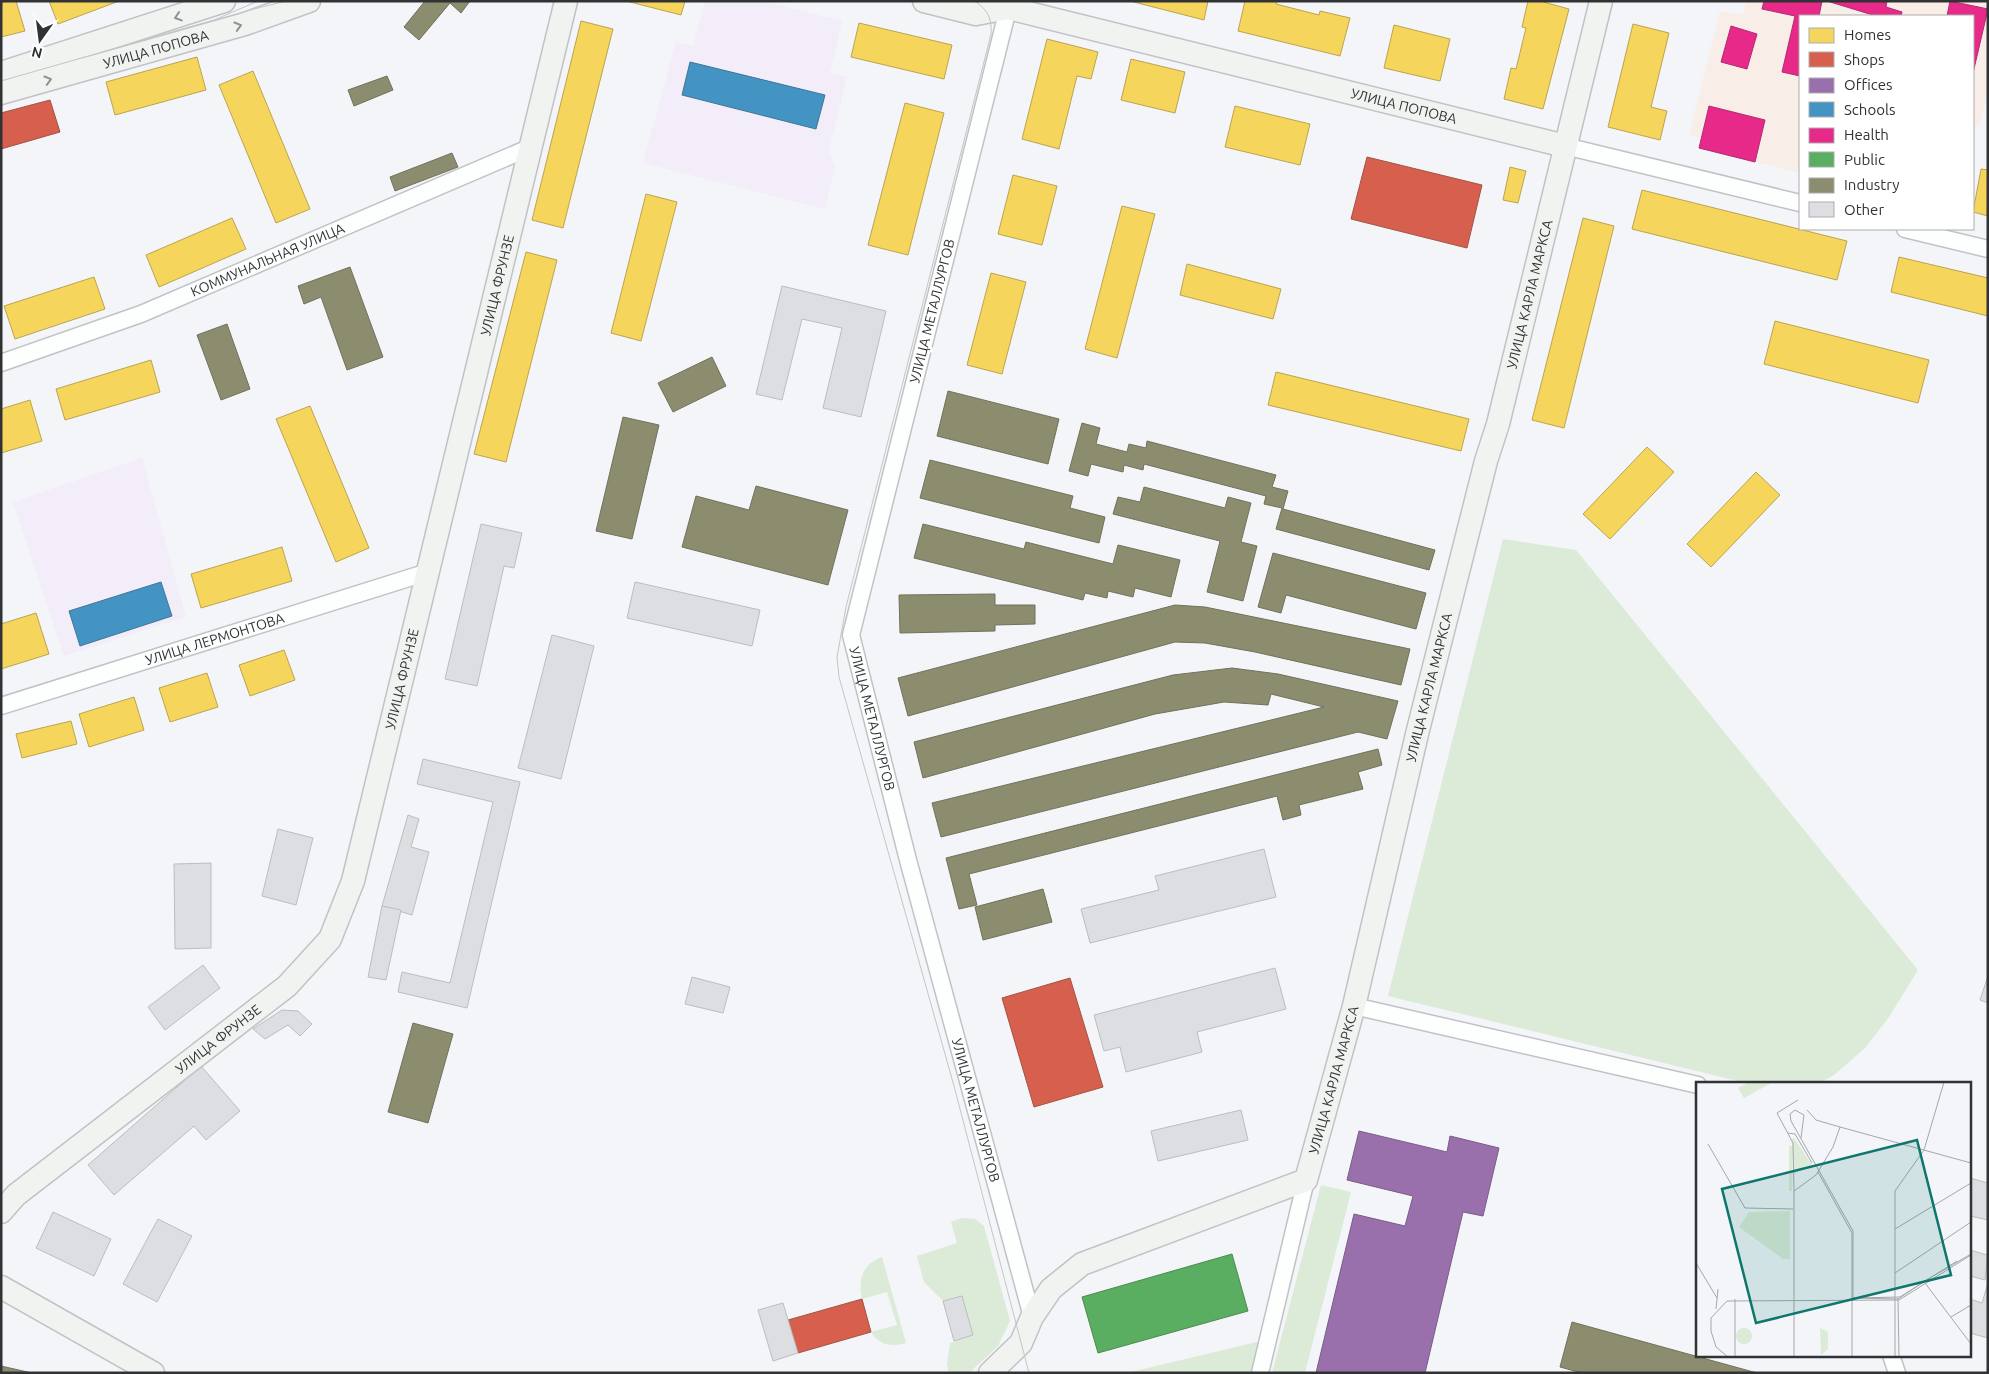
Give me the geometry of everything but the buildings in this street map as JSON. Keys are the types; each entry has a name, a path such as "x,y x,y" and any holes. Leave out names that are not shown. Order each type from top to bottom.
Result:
{"street":[{"name":"УЛИЦА ПОПОВА","path":"1,73 224,1"},
{"name":"УЛИЦА ПОПОВА","path":"1,93 274,8 310,1"},
{"name":"УЛИЦА ФРУНЗЕ","path":"1,1212 16,1195 287,986 330,939 353,880 566,1"},
{"name":"УЛИЦА ПОПОВА","path":"924,1 976,14 1005,4 1799,204"},
{"name":"УЛИЦА КАРЛА МАРКСА","path":"1260,1373 1306,1180 1354,1006 1418,734 1486,461 1498,424 1601,1"},
{"name":"УЛИЦА МЕТАЛЛУРГОВ","path":"1005,4 851,635 908,860 1032,1316"},
{"name":"КОММУНАЛЬНАЯ УЛИЦА","path":"1,363 140,314 531,147"},
{"path":"1909,230 1988,249"},
{"name":"УЛИЦА ЛЕРМОНТОВА","path":"1,706 428,572"},
{"path":"1354,1006 1696,1085"},
{"path":"990,1373 1021,1343 1032,1316 1051,1289 1082,1264 1306,1180"},
{"path":"1,1286 153,1373"},
{"path":"1891,1356 1897,1373"}],"shaded area":[{"path":"705,1 762,1 842,21 830,73 847,77 829,150 835,167 825,209 643,163 676,42 693,46"},
{"path":"1746,1 1988,1 1988,90 1979,127 1974,126 1974,15 1799,15 1799,173 1699,148 1701,138 1689,135 1720,11 1743,15"},
{"path":"142,458 186,617 64,656 13,502"}],"green space":[{"path":"1503,539 1576,550 1918,970 1889,1017 1865,1048 1834,1075 1822,1082 1742,1082 1388,996"},
{"path":"1321,1185 1351,1192 1305,1373 1272,1373"},
{"path":"962,1218 975,1219 984,1226 1010,1321 998,1346 969,1373 949,1373 947,1364 950,1343 973,1335 962,1296 943,1301 924,1282 917,1256 957,1243 951,1222"},
{"path":"882,1257 906,1343 891,1345 882,1343 871,1332 897,1325 887,1292 862,1299 861,1279 863,1274 870,1264"},
{"path":"1261,1341 1252,1373 1127,1373"}],"tram line":[{"path":"1,81 214,20 258,1"},
{"path":"250,10 286,1"},
{"path":"974,1 986,11 991,24 991,34 846,607 837,657 839,677 954,1086 1029,1373"}]}
